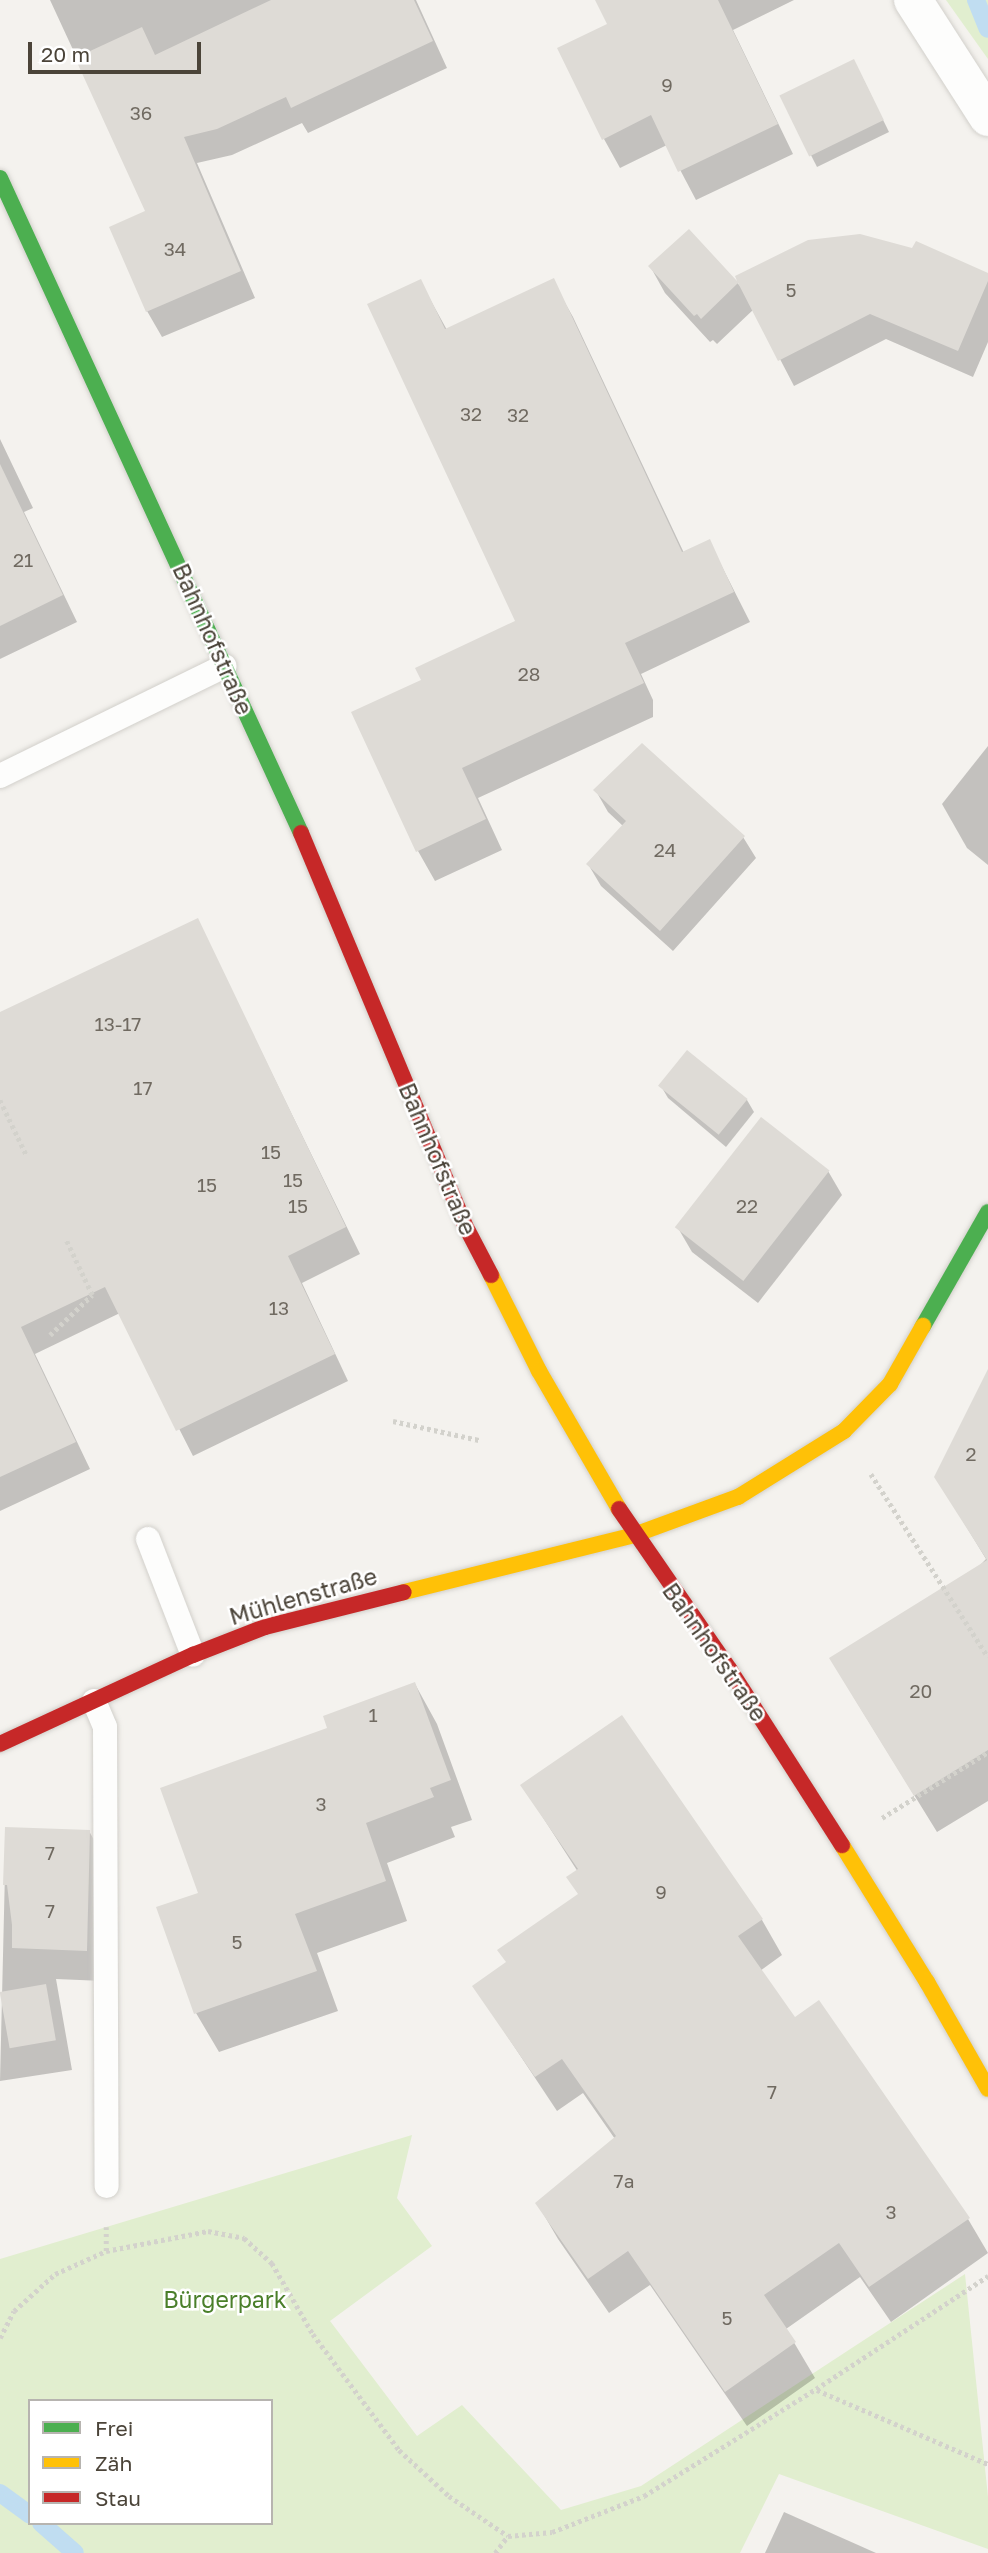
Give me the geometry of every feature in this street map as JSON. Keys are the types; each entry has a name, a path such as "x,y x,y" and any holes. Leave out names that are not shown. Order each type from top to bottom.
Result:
{"street":[{"path":"913,0 988,117"},
{"name":"Bahnhofstraße","path":"0,178 293,814 467,1229 539,1371 634,1535 730,1671 987,2083"},
{"name":"Mühlenstraße","path":"0,1744 194,1655 265,1627 634,1535 738,1497 844,1432 890,1384 988,1212"}],"lane":[{"path":"0,776 225,666"},
{"path":"148,1539 194,1655"},
{"path":"94,1701 105,1727 107,2186"}],"path":[{"path":"0,1100 27,1157"},
{"path":"50,1335 92,1295 66,1240"},
{"path":"393,1421 478,1440"},
{"path":"844,1432 988,1657"},
{"path":"840,1844 988,1752"},
{"path":"0,2338 14,2311 55,2274 106,2250 208,2231 244,2238 272,2263 313,2334 399,2450 449,2496 508,2536 552,2532 643,2496 816,2389 988,2276"},
{"path":"816,2389 988,2464"},
{"path":"495,2553 508,2536"}],"green space":[{"path":"946,0 988,0 988,59"},
{"name":"Bürgerpark","path":"412,2135 397,2198 432,2246 330,2321 417,2436 462,2405 561,2510 641,2486 965,2274 988,2497 988,2549 779,2474 740,2553 0,2553 0,2259"}],"building":[{"path":"271,0 414,0 433,41 291,108 286,97 217,129 184,137 241,271 146,312 109,227 145,211 75,58 142,27 155,55"},
{"path":"595,0 718,0 778,124 678,172 651,115 602,140 557,48 607,24"},
{"path":"854,59 884,120 809,157 779,95"},
{"path":"689,229 737,281 735,276 808,240 860,234 912,248 916,241 988,273 988,281 958,351 870,314 778,361 738,283 701,319 697,314 694,316 648,266"},
{"path":"554,278 682,552 710,539 734,592 625,643 644,683 462,768 486,819 416,852 351,712 421,680 415,668 515,621 367,304 421,279 445,329"},
{"path":"0,464 63,595 0,626"},
{"path":"642,743 745,836 660,931 586,864 626,821 593,790"},
{"path":"198,918 346,1227 288,1256 335,1354 176,1431 105,1287 21,1327 76,1442 0,1477 0,1012"},
{"path":"687,1050 748,1099 719,1135 658,1086"},
{"path":"761,1117 830,1171 743,1281 675,1227"},
{"path":"988,1369 988,1750 914,1796 829,1658 987,1560 934,1477"},
{"path":"415,1682 451,1780 430,1788 434,1797 366,1823 386,1881 295,1914 317,1971 194,2014 156,1907 198,1893 160,1788 327,1728 323,1716"},
{"path":"622,1715 763,1919 738,1936 795,2017 819,2000 970,2218 869,2287 839,2243 764,2295 796,2342 725,2392 628,2251 588,2279 535,2203 616,2136 562,2059 535,2077 472,1986 506,1962 497,1950 578,1894 566,1877 578,1869 520,1785"},
{"path":"5,1827 90,1830 87,1951 12,1948 7,1885 3,1885"},
{"path":"46,1984 56,2040 10,2048 0,1992"}],"waterway":[{"path":"976,0 988,29"},
{"path":"0,2493 28,2514"},
{"path":"43,2525 75,2553"}],"traffic: fast":[{"path":"0,178 301,833"},
{"path":"923,1326 988,1212"}],"traffic: slow":[{"path":"491,1275 539,1371 619,1509"},
{"path":"404,1592 634,1535 738,1497 844,1431 890,1384 923,1326"},
{"path":"842,1845 927,1982 988,2089"}],"traffic: jam":[{"path":"301,833 467,1229 491,1275"},
{"path":"619,1509 730,1670 842,1845"},
{"path":"0,1744 193,1655 265,1627 404,1592"}]}
